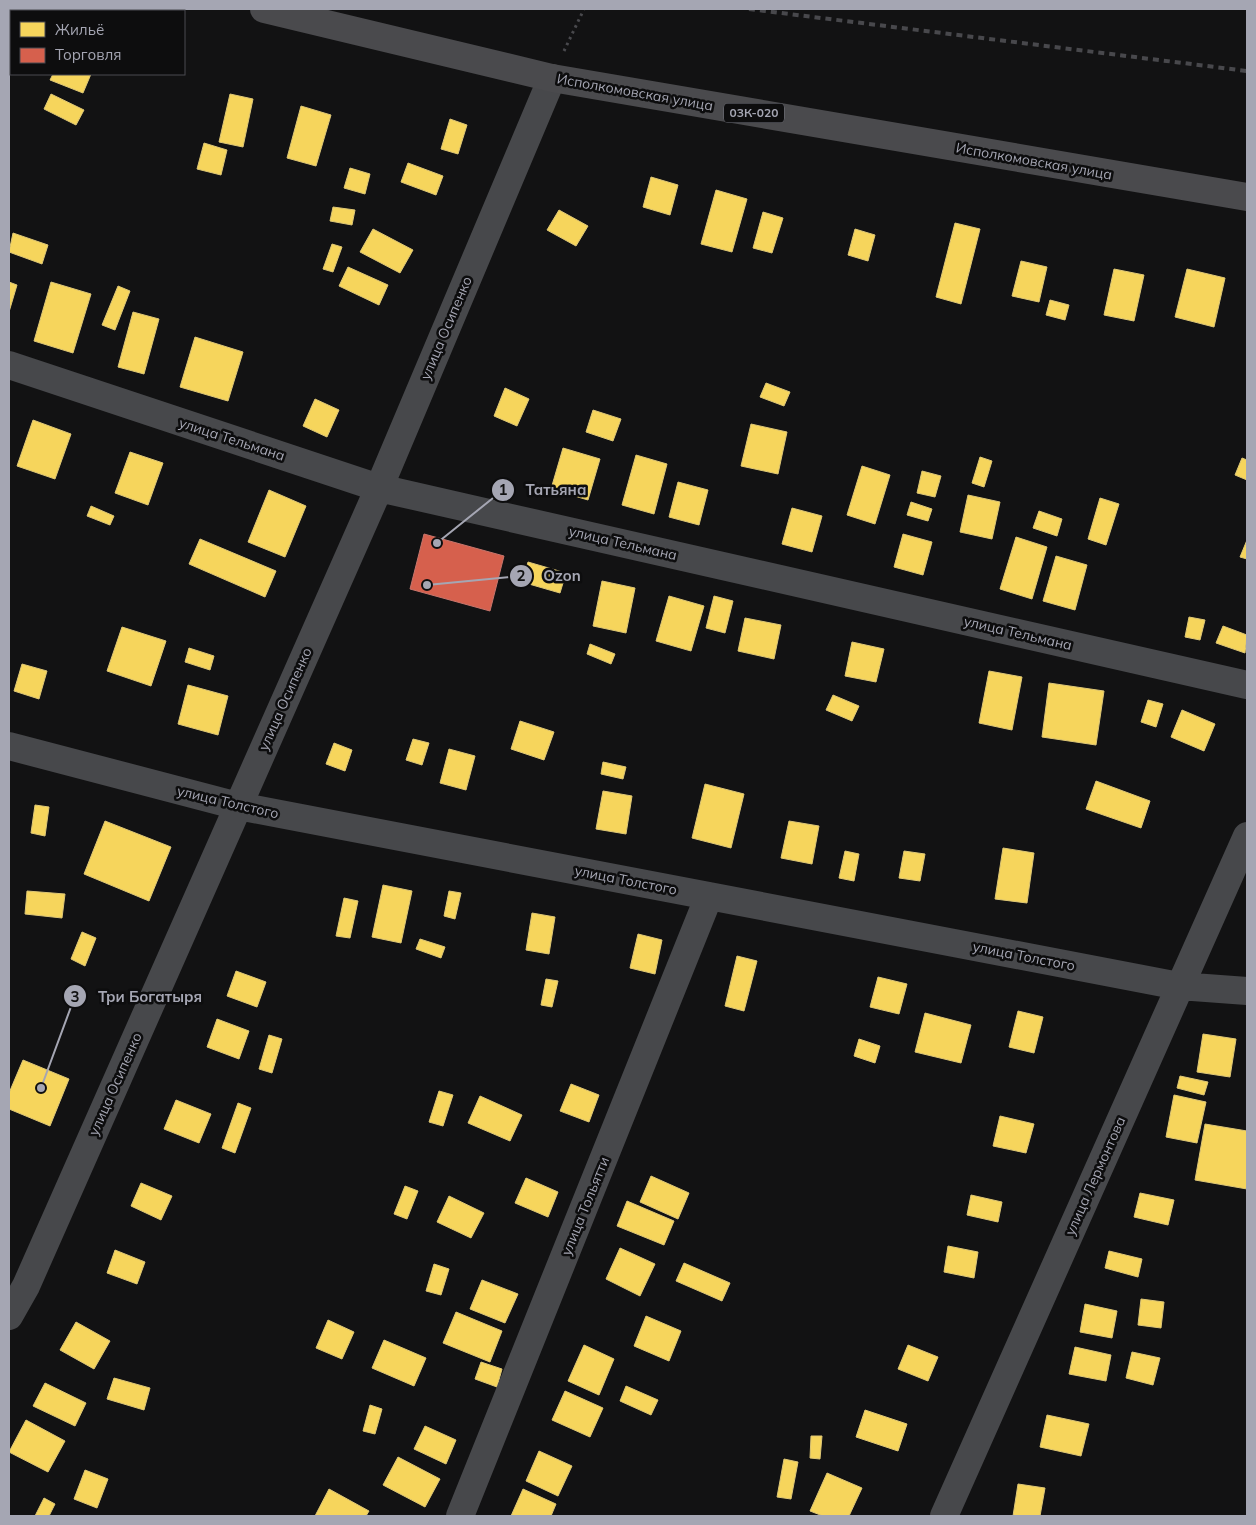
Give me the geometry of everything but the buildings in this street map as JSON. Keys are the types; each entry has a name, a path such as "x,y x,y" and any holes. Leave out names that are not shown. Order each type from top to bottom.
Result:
{"main road":[{"name":"Исполкомовская улица","path":"264,9 552,78 1247,197"}],"street":[{"name":"улица Осипенко","path":"9,1316 26,1286 379,488 552,78"},
{"name":"улица Тельмана","path":"9,365 379,488 1247,685"},
{"name":"улица Толстого","path":"9,746 238,806 1179,986 1247,991"},
{"name":"улица Лермонтова","path":"944,1516 1247,836"},
{"name":"улица Тольятти","path":"460,1516 709,896"}],"path":[{"path":"552,78 584,9"}],"railway":[{"path":"749,9 1247,71"}],"place":[{"name":"Татьяна","path":"437,543"},
{"name":"Ozon","path":"427,585"},
{"name":"Три Богатыря","path":"41,1088"}]}
